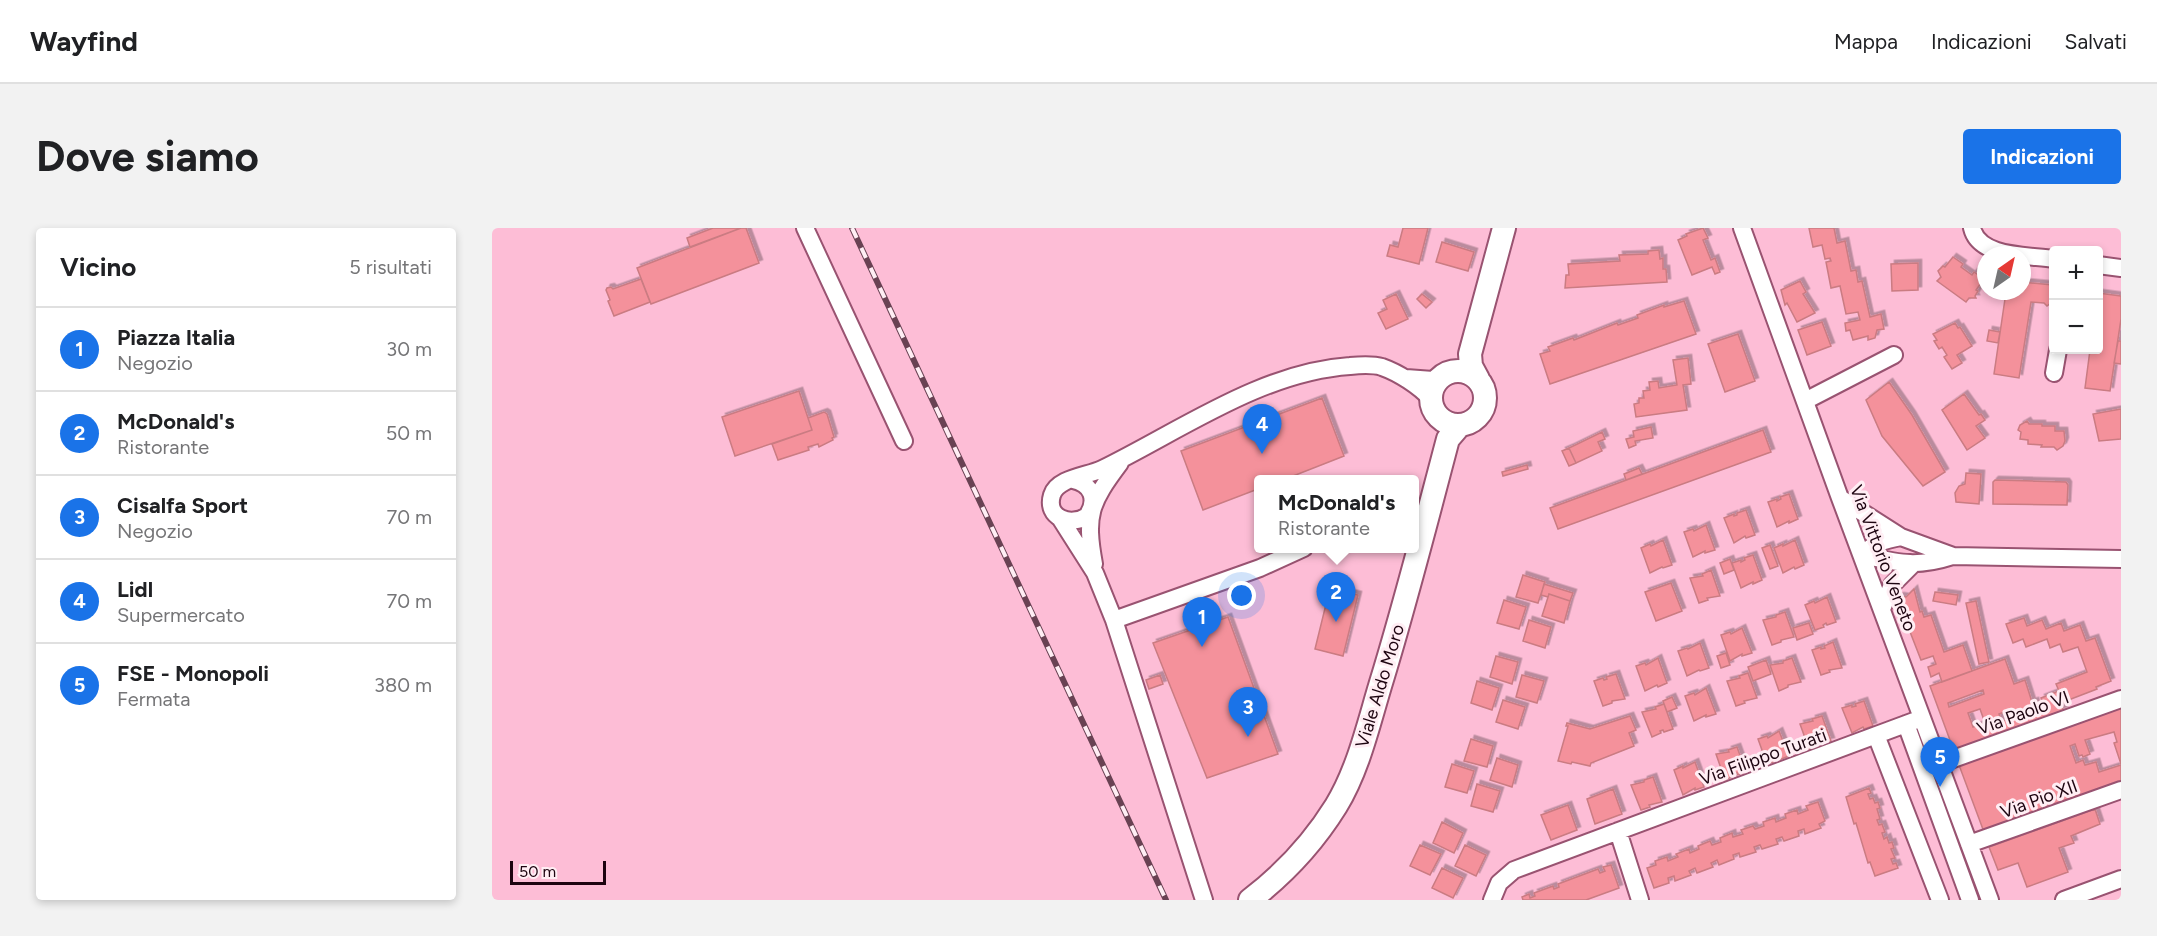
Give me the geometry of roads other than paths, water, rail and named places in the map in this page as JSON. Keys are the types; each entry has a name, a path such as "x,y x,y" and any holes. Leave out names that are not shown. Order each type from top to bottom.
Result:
{"main road":[{"path":"1470,354 1471,366 1486,396 1485,404 1476,419 1451,428 1437,415 1431,399 1432,390 1437,382 1464,363 1470,354 1504,228"},
{"path":"1448,373 1461,371 1470,373 1478,379"},
{"name":"Viale Aldo Moro","path":"1419,548 1451,428"},
{"name":"Viale Aldo Moro","path":"1250,900 1272,883 1307,847 1336,805 1360,754 1418,553"}],"street":[{"path":"805,228 904,441"},
{"name":"Via Vittorio Veneto","path":"1742,228 1990,900"},
{"path":"1972,228 1980,243 1992,250 2049,258"},
{"path":"2103,266 2121,268"},
{"path":"2054,373 2057,354"},
{"path":"1804,400 1894,355"},
{"path":"1204,900 1114,620 1095,573 1052,507 1052,494 1060,483 1101,470 1191,421 1287,378 1324,368 1362,365 1381,367 1402,377 1431,399"},
{"path":"1402,377 1433,380 1448,373"},
{"path":"1060,518 1067,521 1081,520 1091,510 1100,490 1125,456"},
{"path":"1073,480 1085,484 1090,489 1093,503 1089,534 1095,573"},
{"path":"1840,498 1901,537 1953,556"},
{"path":"1862,555 1872,545 1883,540 1901,537"},
{"path":"1114,620 1260,568 1295,553"},
{"path":"1862,555 1912,565 1953,556 2121,559"},
{"path":"1882,609 1892,585 1912,565"},
{"name":"Via Paolo VI","path":"1939,764 2121,699"},
{"name":"Via Filippo Turati","path":"1492,900 1499,883 1514,870 1922,718"},
{"path":"1906,724 1970,900"},
{"path":"1876,735 1940,900"},
{"name":"Via Pio XII","path":"1969,844 2121,790"},
{"path":"1618,831 1640,900"},
{"path":"2064,900 2121,879"}],"railway":[{"path":"852,228 1166,900"}],"place":[{"name":"Lidl","path":"1262,454"},
{"name":"McDonald's","path":"1336,622"},
{"name":"Piazza Italia","path":"1202,647"},
{"name":"Cisalfa Sport","path":"1248,737"},
{"name":"FSE - Monopoli","path":"1940,787"}]}
